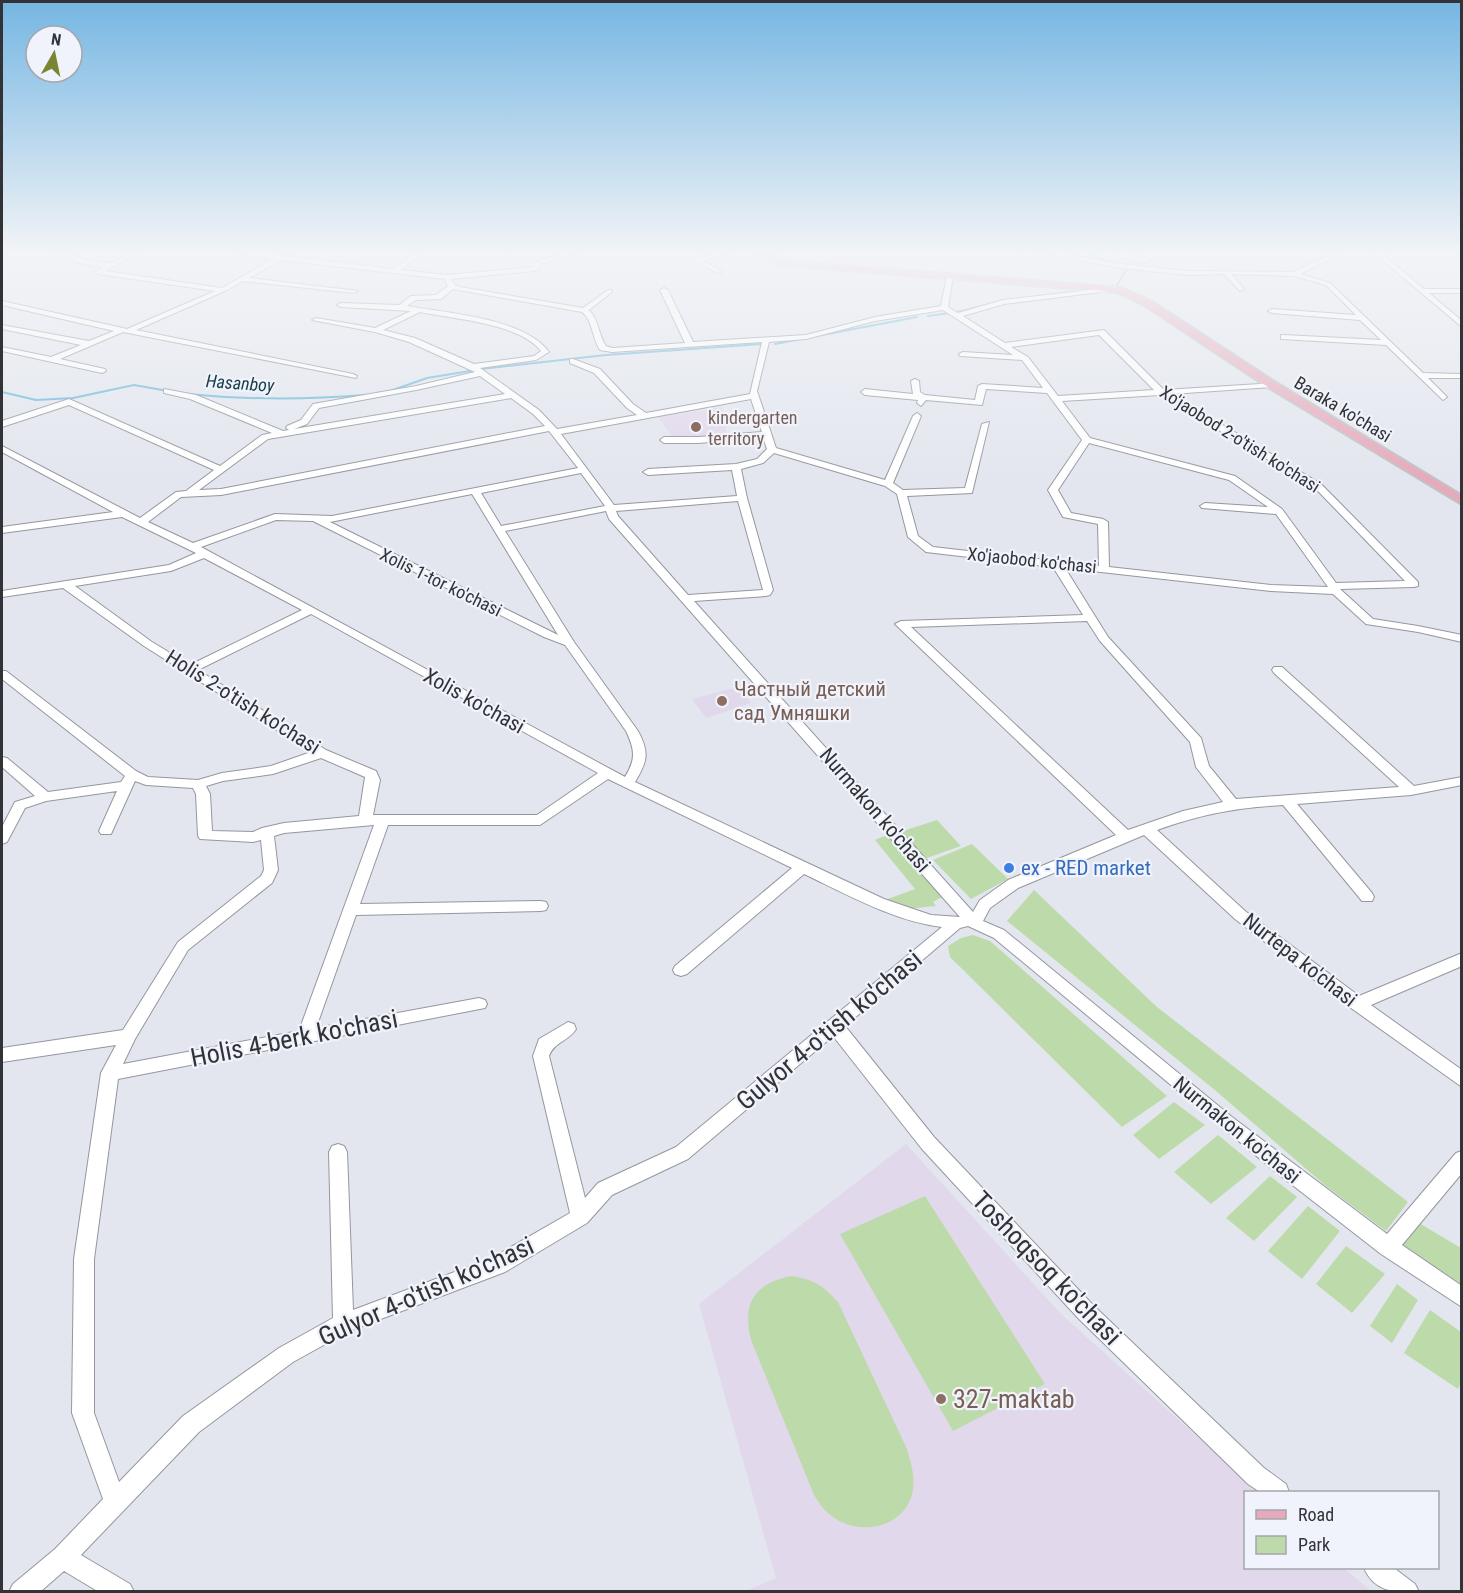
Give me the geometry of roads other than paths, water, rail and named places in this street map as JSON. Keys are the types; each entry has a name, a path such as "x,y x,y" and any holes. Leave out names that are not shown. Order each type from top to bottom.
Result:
{"main road":[{"name":"Baraka ko'chasi","path":"1184,327 1272,385 1461,501"}],"street":[{"path":"4,327 90,344"},
{"path":"109,327 353,376"},
{"path":"52,360 134,327"},
{"name":"Nurmakon ko'chasi","path":"360,327 376,330 438,350 473,367 536,412 553,430 609,503 613,517 687,598 966,923 999,934 1222,1118 1388,1248 1461,1298"},
{"path":"376,330 382,327"},
{"path":"473,367 536,358 545,352 536,340 518,331 501,327"},
{"path":"594,327 595,338 603,348 625,350 689,343 812,336 844,327"},
{"path":"682,327 689,343"},
{"path":"853,334 876,327"},
{"path":"978,327 1025,359 1058,399 1087,440 1232,478 1279,511 1334,588 1370,622 1418,629 1461,639"},
{"path":"1373,327 1443,397"},
{"name":"Xo'jaobod 2-o'tish ko'chasi","path":"1005,345 1101,332 1160,392 1318,486 1414,584 1334,588"},
{"path":"1284,337 1389,343"},
{"path":"766,340 753,396 772,450"},
{"path":"3,351 102,371"},
{"path":"963,354 1025,359"},
{"path":"573,361 597,371 630,406 643,415"},
{"path":"166,391 203,401 280,433 304,422 316,406 416,388 481,373"},
{"path":"1421,375 1461,376"},
{"path":"915,381 916,393 923,398"},
{"path":"1058,399 1272,385"},
{"path":"865,392 979,403 982,386 1051,391"},
{"path":"189,494 265,437 513,395"},
{"path":"142,522 179,494 221,492 553,430 753,396"},
{"path":"888,484 923,398"},
{"path":"2,424 69,402 221,470"},
{"path":"772,450 888,484 901,493 969,491 986,424"},
{"path":"664,440 699,441 767,434"},
{"path":"1087,440 1053,490 1067,515 1103,522 1104,568"},
{"name":"Xolis ko'chasi","path":"2,449 311,610 606,774 909,914 931,920 966,923"},
{"path":"648,472 736,467 760,461 772,450"},
{"path":"2,461 16,457"},
{"path":"687,598 766,593 768,590 742,498 736,467"},
{"path":"192,547 275,517 332,519 583,470"},
{"path":"475,491 569,643 621,712 640,747 638,766 627,784"},
{"name":"Xo'jaobod ko'chasi","path":"901,493 912,537 930,550 1271,588 1334,588"},
{"path":"499,530 609,508 742,498"},
{"path":"1205,506 1279,511"},
{"path":"2,530 123,514"},
{"name":"Xolis 1-tor ko'chasi","path":"314,518 548,635 569,643"},
{"path":"2,594 171,568 204,554"},
{"path":"1056,563 1104,639 1196,741 1203,767 1232,804"},
{"name":"Holis 2-o'tish ko'chasi","path":"66,585 148,644 321,753 371,774 373,780 365,820"},
{"path":"191,669 311,610"},
{"path":"1090,618 901,624 1126,836"},
{"path":"1278,670 1411,791"},
{"path":"2,674 129,780"},
{"path":"2,839 20,805 45,796 129,780 198,784 222,777 273,770 321,753"},
{"path":"2,760 45,796"},
{"path":"198,784 203,794 205,836 253,837 267,831 284,828 365,820 540,820 606,774"},
{"path":"106,831 129,780"},
{"path":"966,923 985,904 1013,884 1126,836 1188,814 1232,804 1411,791 1461,781"},
{"path":"1286,800 1367,897"},
{"path":"305,1036 383,820"},
{"name":"Nurtepa ko'chasi","path":"1147,829 1240,915 1461,1080"},
{"path":"116,1503 83,1413 84,1259 110,1073 128,1036 183,946 267,879 271,870 267,831"},
{"path":"681,970 803,867"},
{"path":"350,910 541,906"},
{"name":"Gulyor 4-o'tish ko'chasi","path":"21,1592 63,1557 191,1424 286,1355 343,1323 498,1265 580,1217 605,1188 682,1153 834,1025 966,923"},
{"path":"1357,1004 1461,959"},
{"name":"Holis 4-berk ko'chasi","path":"110,1073 478,1004"},
{"name":"Toshoqsoq ko'chasi","path":"834,1025 928,1143 1086,1312 1256,1476 1277,1491"},
{"path":"568,1029 544,1044 541,1056 580,1217"},
{"path":"2,1055 128,1036"},
{"path":"338,1152 343,1323"},
{"path":"1388,1248 1461,1159"},
{"path":"63,1557 122,1592"},
{"path":"1377,1569 1407,1592"}],"waterway":[{"name":"Hasanboy","path":"775,344 863,327"},
{"name":"Hasanboy","path":"481,369 606,355 762,344"},
{"name":"Hasanboy","path":"390,391 427,378 476,370"},
{"name":"Hasanboy","path":"2,392 36,400 73,398 134,385 168,391"},
{"name":"Hasanboy","path":"187,394 276,399 365,395"}],"place":[{"name":"kindergarten territory","path":"696,427"},
{"name":"Частный детский сад Умняшки","path":"722,701"},
{"name":"ex - RED market","path":"1009,868"},
{"name":"327-maktab","path":"941,1399"}]}
